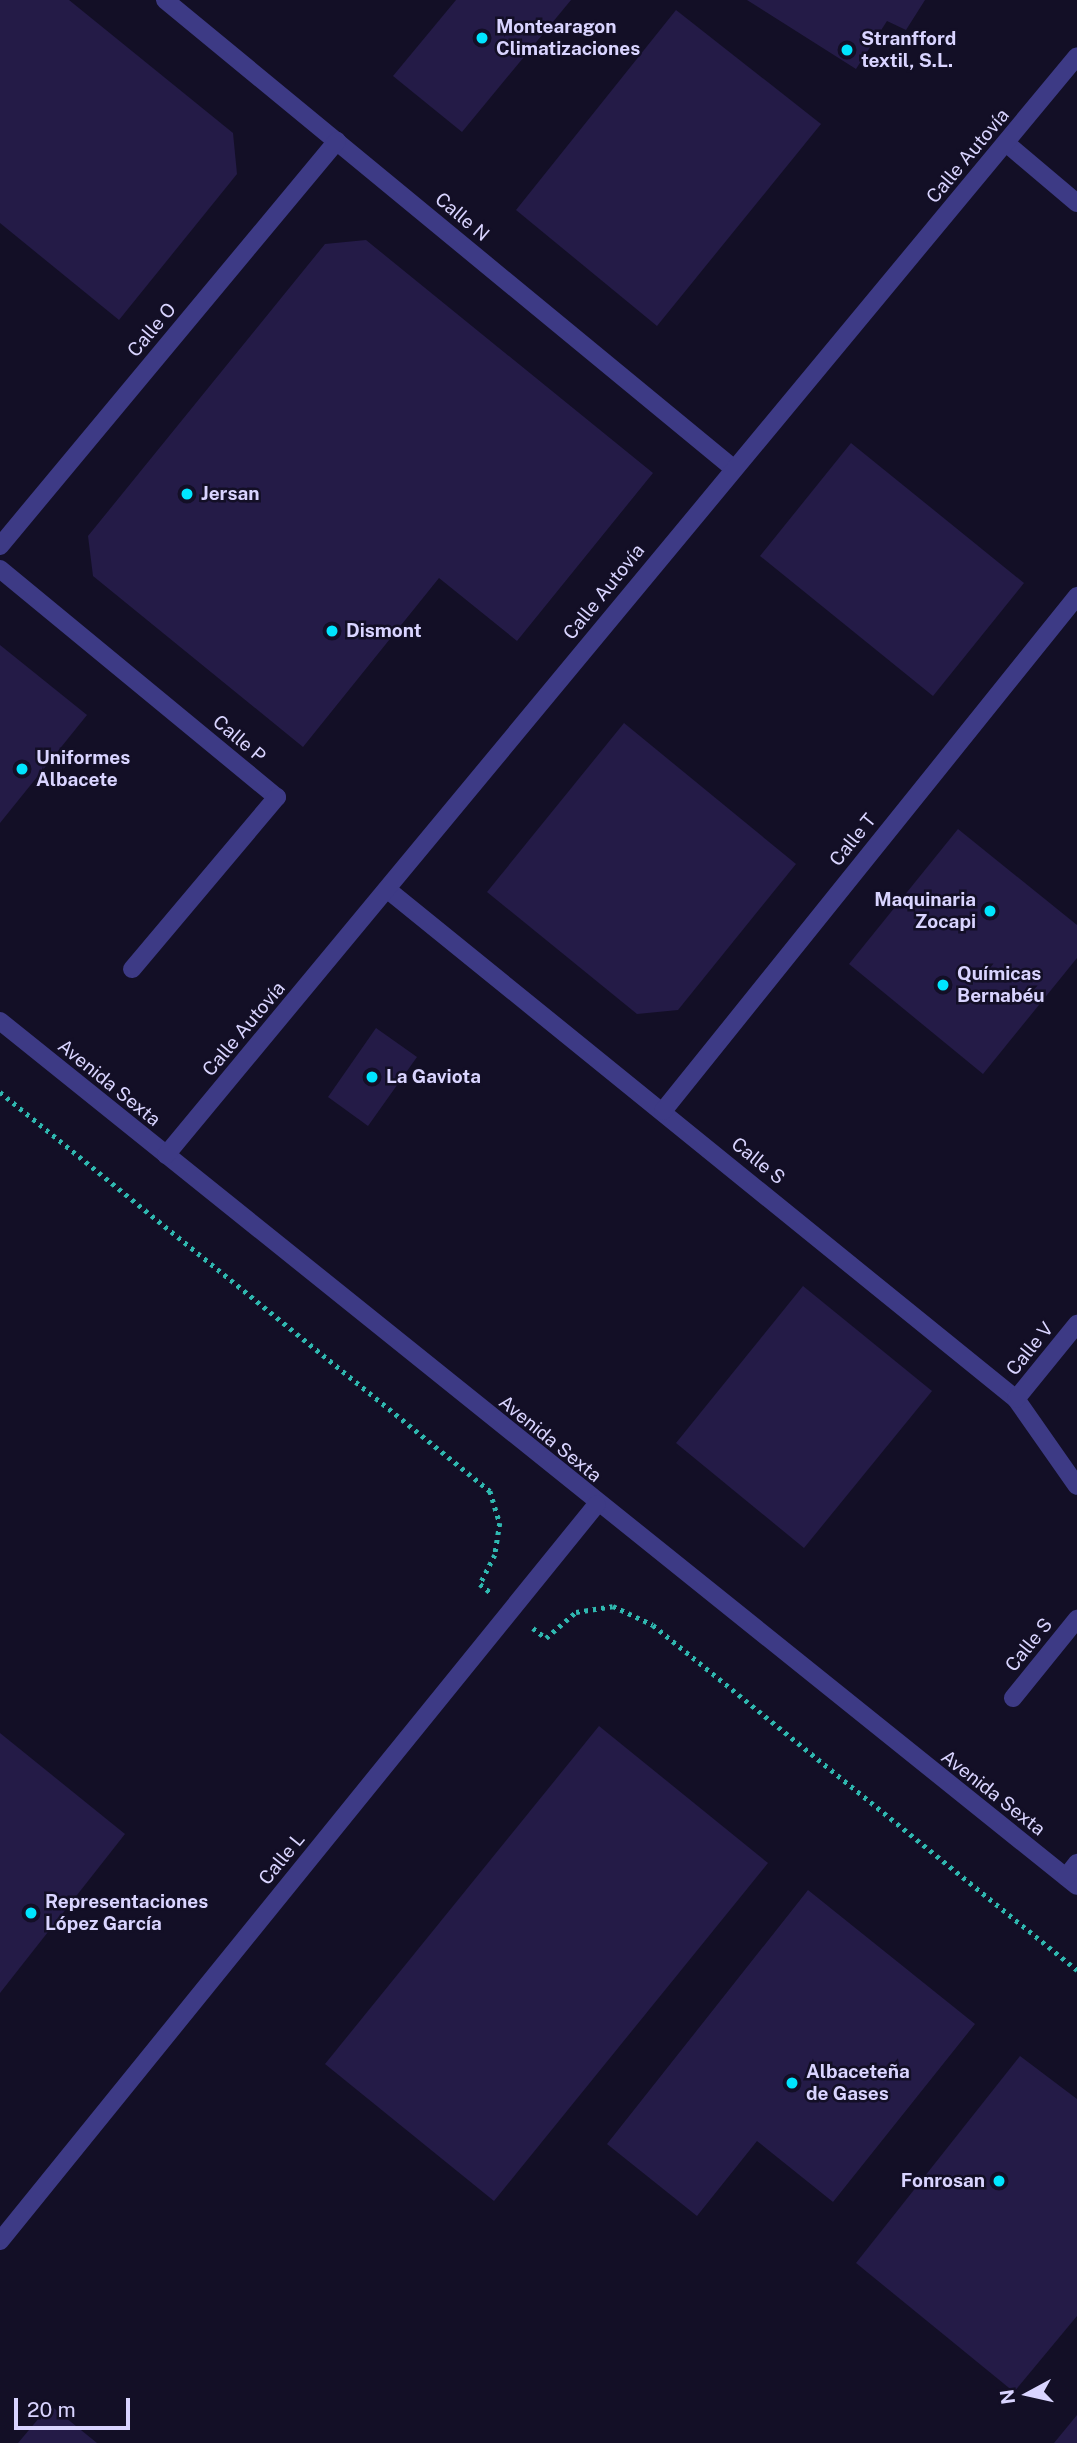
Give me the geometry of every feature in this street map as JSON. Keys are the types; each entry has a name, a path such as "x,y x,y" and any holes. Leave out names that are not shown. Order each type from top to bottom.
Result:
{"street":[{"name":"Calle N","path":"165,0 733,468"},
{"name":"Calle Autovía","path":"166,1155 1077,56"},
{"name":"Calle O","path":"0,546 337,141"},
{"path":"1006,143 1077,203"},
{"name":"Calle P","path":"0,569 277,797 132,970"},
{"name":"Calle T","path":"663,1111 1077,596"},
{"name":"Calle S","path":"388,890 1016,1399 1077,1486"},
{"name":"Avenida Sexta","path":"0,1021 597,1504 1073,1875"},
{"name":"Calle V","path":"1016,1399 1077,1324"},
{"name":"Calle L","path":"0,2241 597,1504"},
{"name":"Calle S","path":"1013,1698 1077,1619"}],"building":[{"path":"0,0 69,0 233,133 237,174 119,320 0,223"},
{"name":"Montearagon Climatizaciones","path":"456,0 571,0 462,132 393,76"},
{"name":"Stranfford textil, S.L.","path":"747,0 925,0 906,30 887,21 856,69"},
{"path":"676,10 821,124 657,326 516,210"},
{"path":"366,240 653,473 517,641 439,578 303,747 93,576 88,536 325,244"},
{"path":"851,443 1024,583 933,696 760,556"},
{"name":"Uniformes Albacete","path":"0,645 87,715 0,823"},
{"path":"624,723 796,864 678,1010 637,1014 487,892"},
{"path":"958,829 1077,925 1077,958 983,1074 849,964"},
{"name":"La Gaviota","path":"376,1028 417,1057 368,1126 328,1097"},
{"path":"803,1286 932,1391 804,1548 676,1443"},
{"path":"599,1726 768,1863 494,2201 325,2064"},
{"name":"Representaciones López García","path":"0,1733 125,1834 0,1993"},
{"name":"Albaceteña de Gases","path":"808,1890 975,2024 833,2202 757,2141 697,2216 607,2144"},
{"name":"Fonrosan","path":"1020,2056 1077,2099 1077,2316 1014,2392 856,2263"},
{"path":"50,2405 97,2443 18,2443"},
{"path":"1077,2415 1077,2443 1054,2443"}],"place":[{"name":"Montearagon Climatizaciones","path":"482,38"},
{"name":"Stranfford textil, S.L.","path":"847,50"},
{"name":"Jersan","path":"187,494"},
{"name":"Dismont","path":"332,631"},
{"name":"Uniformes Albacete","path":"22,769"},
{"name":"Maquinaria Zocapi","path":"990,911"},
{"name":"Químicas Bernabéu","path":"943,985"},
{"name":"La Gaviota","path":"372,1077"},
{"name":"Representaciones López García","path":"31,1913"},
{"name":"Albaceteña de Gases","path":"792,2083"},
{"name":"Fonrosan","path":"999,2181"}]}
